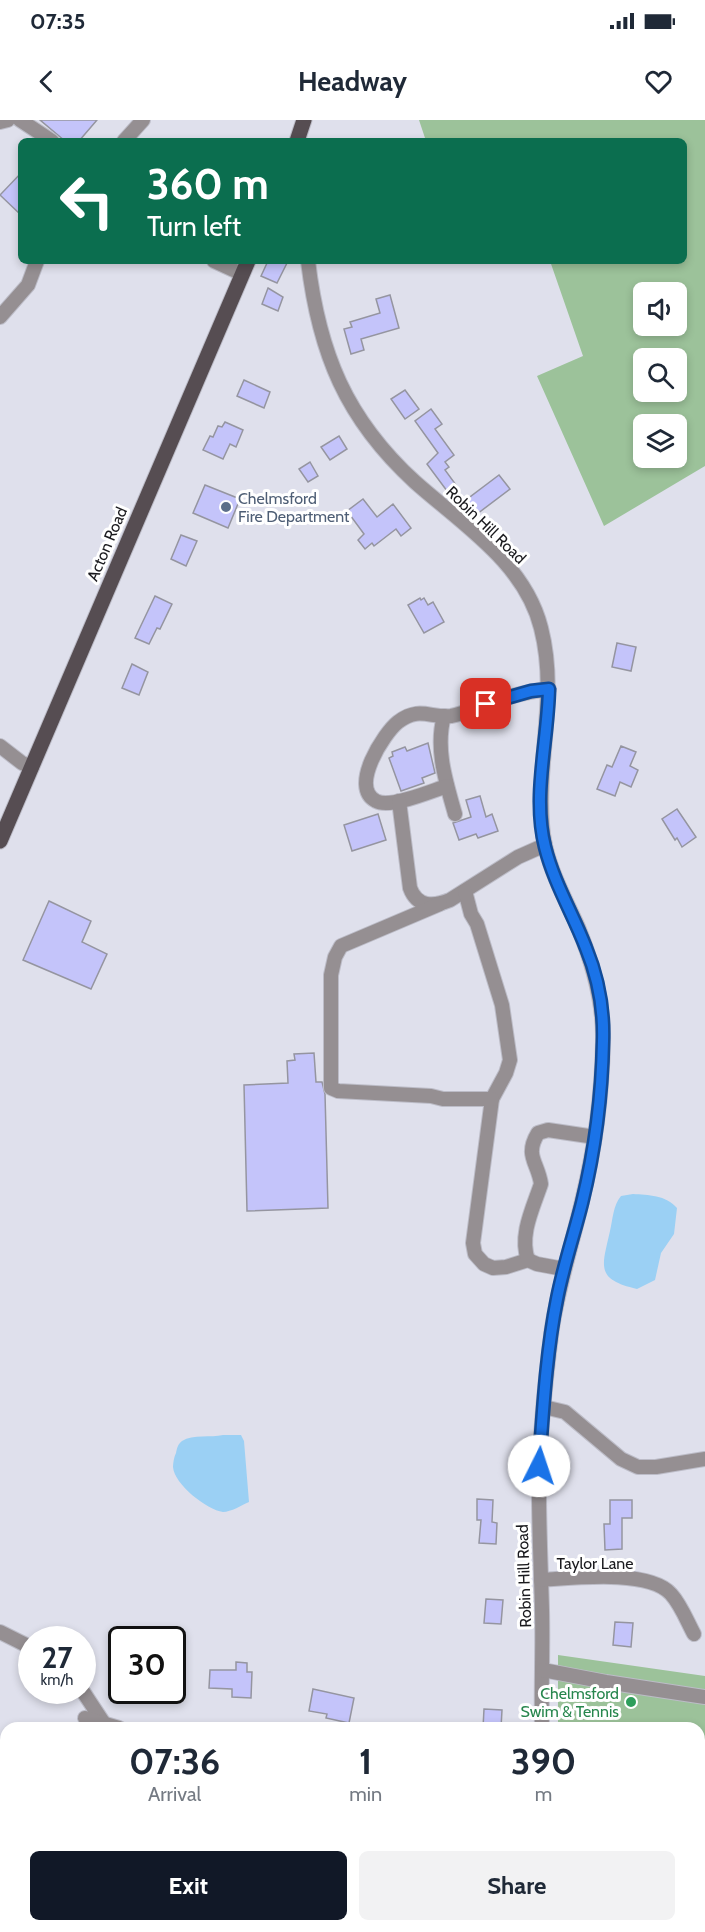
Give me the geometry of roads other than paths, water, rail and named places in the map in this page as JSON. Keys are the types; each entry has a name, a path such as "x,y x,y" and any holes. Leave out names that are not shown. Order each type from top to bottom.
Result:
{"main road":[{"path":"289,120 298,138"},
{"path":"298,138 304,120"},
{"name":"Acton Road","path":"0,841 245,268"}],"street":[{"path":"0,122 8,120"},
{"path":"20,120 47,138"},
{"path":"127,138 144,120"},
{"path":"0,317 28,285 36,264"},
{"path":"227,264 245,268"},
{"name":"Robin Hill Road","path":"308,264 316,310 327,352 355,413 399,466 484,542 517,578 540,624 547,664 549,689 541,786 542,828 553,872 593,967 601,1004 603,1041 595,1137 553,1326 544,1407 538,1493 543,1670 542,1722"},
{"path":"447,786 399,801 382,802 371,797 367,790 367,782 372,756 397,722 408,716 426,713 444,716 460,714 519,694 549,689"},
{"path":"444,716 440,736 447,786 455,814"},
{"path":"0,746 22,763 32,767"},
{"path":"399,801 413,895 417,901 424,904 440,904"},
{"path":"492,1099 443,1099 431,1095 338,1091 331,1088 331,975 341,946 440,904 518,857 545,845"},
{"path":"465,891 502,1005 510,1060 506,1073 492,1099 475,1217 473,1243 475,1254 484,1264 493,1268 506,1267 528,1260 564,1269"},
{"path":"528,1260 524,1249 525,1235 541,1184 540,1176 530,1154 533,1140 537,1133 548,1130 595,1137"},
{"path":"544,1407 565,1412 621,1459 638,1467 656,1467 705,1459"},
{"name":"Taylor Lane","path":"541,1580 624,1578 657,1584 671,1594 694,1634"},
{"path":"0,1632 18,1641"},
{"path":"543,1670 705,1697"},
{"path":"91,1704 103,1722"},
{"path":"85,1718 96,1722"}],"water":[{"path":"633,1194 662,1198 677,1208 674,1234 661,1253 655,1280 637,1289 614,1281 608,1276 604,1263 616,1204 621,1196"},
{"path":"223,1435 241,1435 244,1441 249,1502 223,1512 209,1507 192,1495 179,1481 173,1467 177,1448 182,1441"}],"place":[{"name":"Chelmsford Fire Department","path":"226,507"},
{"name":"Chelmsford Swim & Tennis","path":"631,1702"}]}
